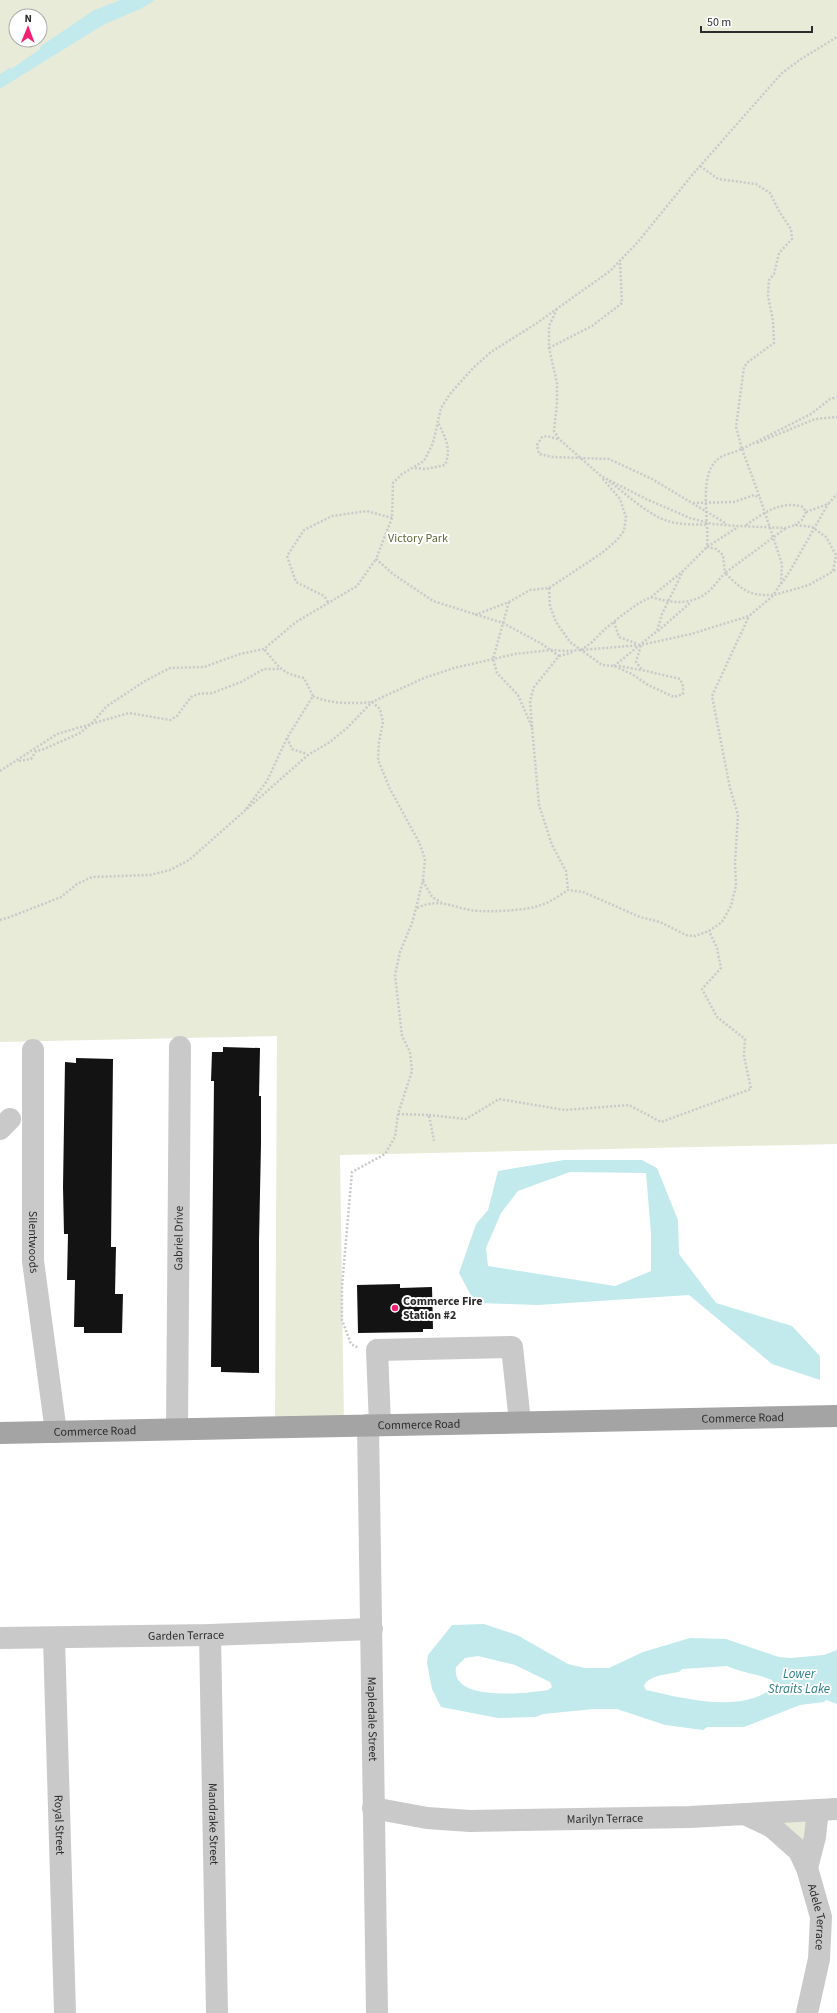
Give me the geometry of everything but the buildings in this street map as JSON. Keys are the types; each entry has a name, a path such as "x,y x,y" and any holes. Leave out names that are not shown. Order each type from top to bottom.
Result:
{"main road":[{"name":"Commerce Road","path":"0,1433 837,1416"}],"street":[{"name":"Gabriel Drive","path":"177,1429 180,1047"},
{"name":"Silentwoods","path":"33,1050 33,1261 53,1398 56,1432"},
{"path":"378,1361 377,1350 512,1347 520,1422"},
{"name":"Mapledale Street","path":"376,2013 372,1629 374,1425 378,1361"},
{"name":"Garden Terrace","path":"0,1638 210,1635 372,1629"},
{"name":"Mandrake Street","path":"210,1635 217,2013"},
{"name":"Royal Street","path":"54,1638 66,2013"},
{"name":"Marilyn Terrace","path":"373,1808 427,1818 470,1821 747,1815 827,1810"},
{"name":"Adele Terrace","path":"806,1868 814,1837 827,1810"},
{"name":"Adele Terrace","path":"747,1815 772,1827 799,1851 806,1868 821,1917 819,1959 807,2013"}],"path":[{"path":"17,761 31,759 36,751 44,749 80,732 91,724 107,706 145,681 170,668 204,668 240,654 264,650 296,622 357,586 376,559 392,518 393,483 402,474 424,462 430,451 441,408 450,394 474,367 491,352 557,309 610,271 637,243 700,166 782,72 801,58 837,37"},
{"path":"700,166 718,179 756,184 770,193 779,211 791,229 792,239 779,253 774,274 769,280 768,296 773,321 774,343 748,362 744,367 741,376 736,427 742,450 782,564 781,583 774,595"},
{"path":"548,348 592,326 622,303 620,260"},
{"path":"557,309 549,326 548,348 557,383 557,403 554,431 559,439 601,476 655,515 674,522 702,525 745,525 786,528"},
{"path":"742,450 811,414 830,399 837,397"},
{"path":"707,547 709,532 706,504 706,483 711,468 721,457 742,450 815,419 837,417"},
{"path":"414,468 426,469 445,465 449,454 438,421"},
{"path":"559,439 547,436 542,437 537,445 539,454 553,457 609,459 652,479 728,525"},
{"path":"601,476 646,499 708,524"},
{"path":"475,615 509,602 530,590 549,588 602,553 624,531 626,517 620,499 601,476"},
{"path":"264,650 280,668 289,675 304,678 313,696 324,701 360,704 372,702 424,678 454,668 515,654 551,650 580,650 640,645 690,634 749,616 774,595 790,571 828,504 837,494"},
{"path":"691,503 706,504 734,502 754,495 760,498"},
{"path":"745,525 764,513 787,504 803,507 806,512"},
{"path":"614,666 690,602 708,592 725,574 773,536 802,520 806,512 828,504"},
{"path":"328,602 324,596 296,582 287,556 304,530 332,516 367,511 392,518"},
{"path":"699,520 709,532"},
{"path":"795,524 814,528 826,537 836,555 833,571"},
{"path":"568,890 566,870 552,845 539,805 530,701 534,687 559,656 580,650 591,643 614,622 639,603 651,597 707,547 738,526"},
{"path":"707,547 716,549 723,555 725,574 739,587 757,595 774,595 809,585 837,569"},
{"path":"376,559 393,574 433,600 503,623 559,656"},
{"path":"657,631 662,614 683,570"},
{"path":"549,588 550,606 556,622 570,642 580,650 602,665 614,666 642,670 680,680 683,686 683,694 674,697 648,685 632,674 614,666"},
{"path":"651,597 669,602 690,602"},
{"path":"509,602 492,659 497,673 518,695 532,727"},
{"path":"416,908 428,903 442,903 479,911 509,910 541,906 568,890 583,892 640,916 660,922 686,935 695,936 709,931 722,922 731,906 736,885 735,863 738,815 730,788 712,696 749,616"},
{"path":"614,622 620,637 629,642 640,645"},
{"path":"640,645 636,662 642,670"},
{"path":"591,649 591,657"},
{"path":"0,771 57,734 128,713 170,720 177,716 191,697 198,694 212,693 241,682 264,669 280,668"},
{"path":"242,814 266,781 287,738 313,696"},
{"path":"0,920 17,915 61,897 77,884 92,877 150,875 170,870 189,860 308,754 330,742 347,728 372,702"},
{"path":"372,702 380,709 383,722 379,742 378,760 390,789 419,842 425,859 423,880 416,908 412,923 400,952 395,975 402,1036 410,1052 412,1071 398,1114 395,1137 385,1154 352,1172 342,1286 342,1320 352,1344 378,1361"},
{"path":"287,738 292,749 308,754"},
{"path":"423,880 432,897 442,903"},
{"path":"398,1114 429,1115 466,1119 500,1099 565,1110 629,1105 661,1122 751,1089 744,1056 745,1039 717,1018 702,989 721,968 717,948 709,931"},
{"path":"429,1115 434,1141"}],"green space":[{"name":"Victory Park","path":"0,0 837,0 837,1144 340,1155 344,1425 275,1425 277,1036 0,1042"},
{"path":"779,1817 809,1822 805,1844 777,1819"}],"water":[{"path":"127,0 151,0 139,7 102,23 0,86 0,77 41,48 48,48 48,43 95,12"},
{"path":"564,1160 642,1160 657,1168 678,1220 679,1254 716,1303 792,1326 820,1356 820,1380 772,1364 689,1295 538,1305 475,1303 459,1273 476,1224 488,1210 498,1171","holes":["570,1172 646,1173 651,1234 651,1271 615,1286 488,1266 486,1248 501,1213 518,1191"]},
{"name":"Lower Straits Lake","path":"484,1624 517,1635 568,1664 585,1668 609,1668 643,1652 690,1638 726,1639 779,1657 790,1658 824,1655 837,1650 837,1704 826,1700 824,1702 800,1705 744,1727 707,1727 703,1730 665,1725 617,1709 594,1709 543,1714 536,1717 498,1718 441,1707 432,1689 427,1663 428,1655 452,1625","holes":["478,1656 515,1665 550,1682 552,1687 548,1690 509,1694 477,1691 465,1686 457,1678 456,1667 465,1658","727,1666 772,1680 774,1686 762,1695 747,1700 730,1702 712,1702 677,1697 646,1690 644,1686 646,1682 654,1677 679,1672 682,1669"]}],"waterway":[{"path":"48,44 95,12 127,0"},
{"path":"0,86 102,23 139,7 151,0"},
{"path":"0,77 10,70"}],"place":[{"name":"Commerce Fire Station #2","path":"395,1308"}]}
